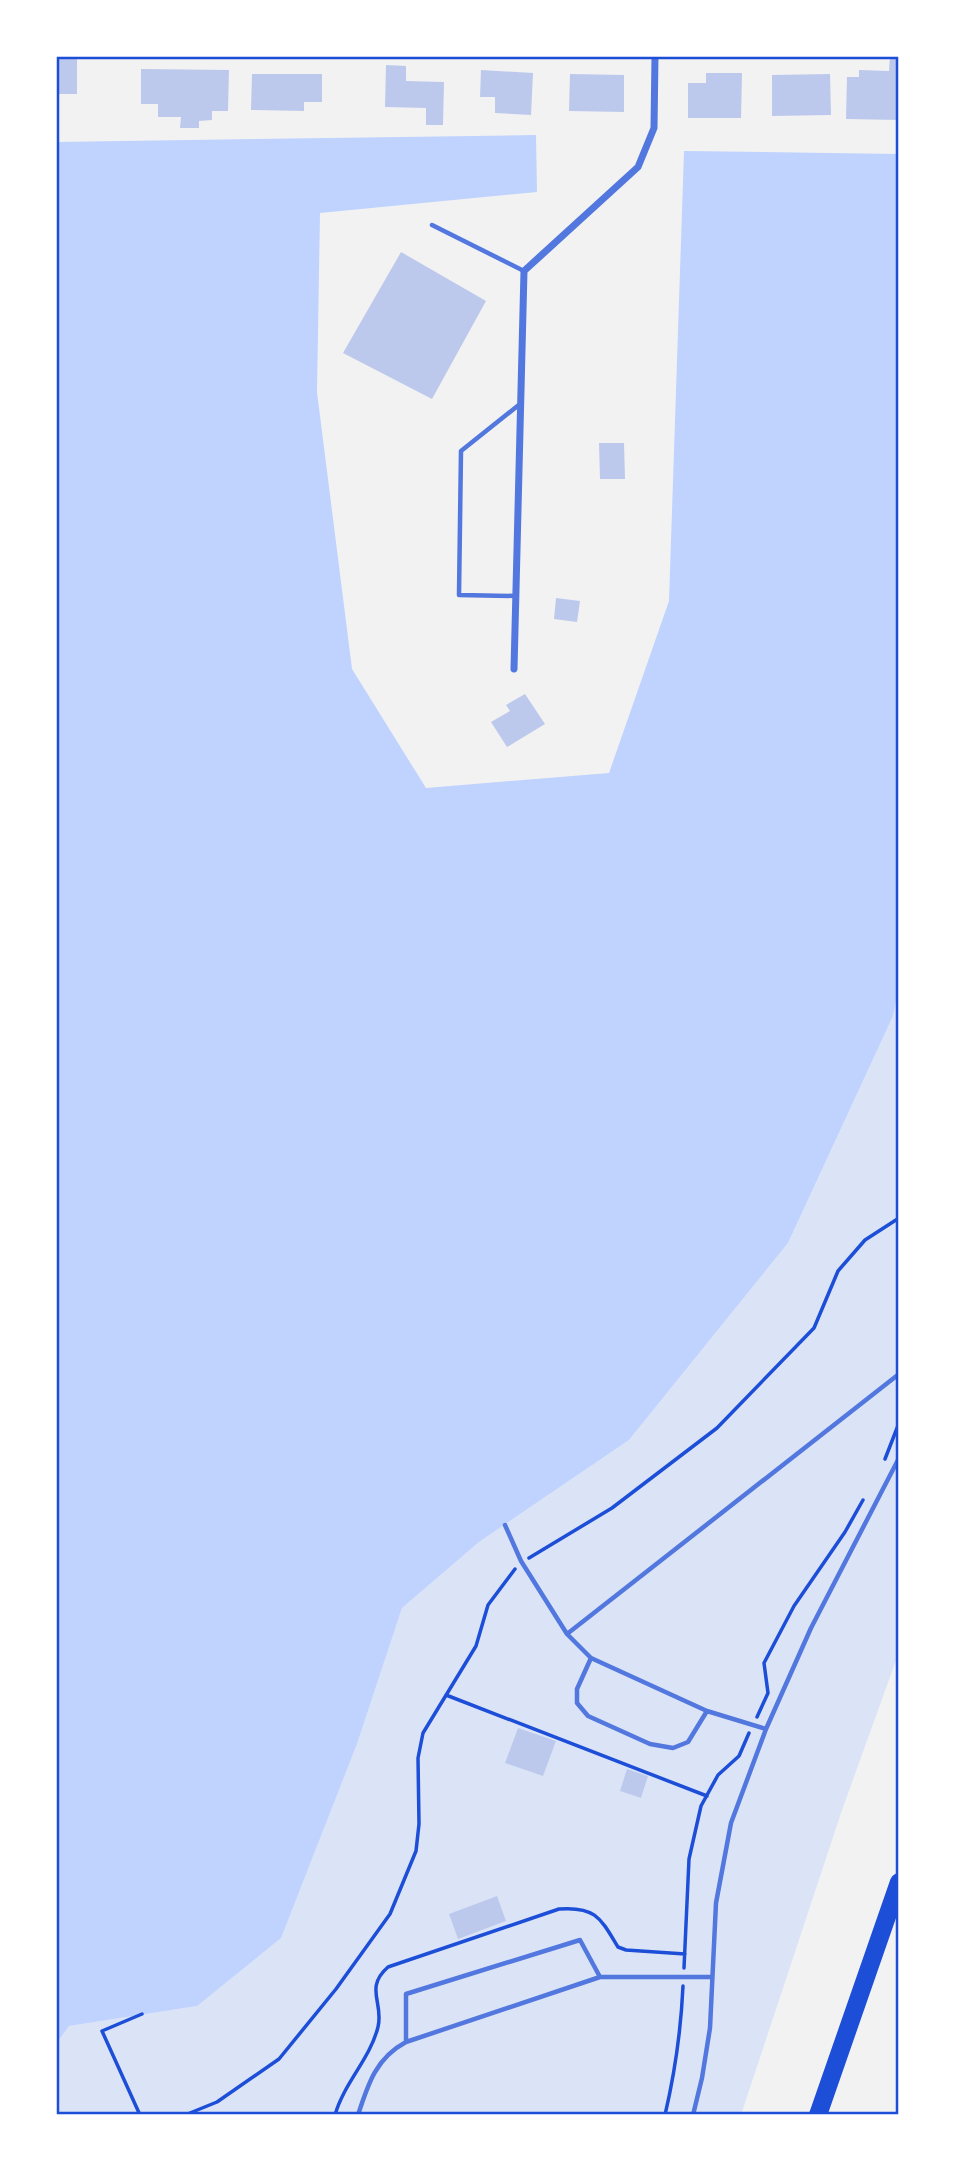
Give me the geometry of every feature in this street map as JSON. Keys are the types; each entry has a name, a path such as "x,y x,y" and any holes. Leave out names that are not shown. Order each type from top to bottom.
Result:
{"highway":[{"path":"818,2115 899,1882"}],"street":[{"path":"514,669 524,271 638,167 654,128 655,56"}],"lane":[{"path":"432,225 524,271"},
{"path":"516,596 459,595 461,452 520,403"},
{"path":"567,1634 899,1374"},
{"path":"693,2115 710,2028 716,1903 728,1835 766,1729 811,1628 899,1458"},
{"path":"505,1525 521,1561 567,1634 591,1658 707,1711 766,1729"},
{"path":"591,1658 577,1689 577,1703 588,1716 650,1744 673,1748 688,1742 707,1711"},
{"path":"406,2042 406,1994 580,1940 600,1977"},
{"path":"358,2115 369,2082 388,2051 406,2042 600,1977 712,1977"}],"path":[{"path":"185,2115 217,2102 279,2059 336,1989 390,1914 416,1851 419,1824 418,1758 423,1733 476,1646 488,1605 504,1581 521,1561 612,1508 718,1428 814,1328 838,1271 865,1240 899,1218"},
{"path":"446,1696 707,1796"},
{"path":"140,2115 102,2031 142,2014"}],"shaded area":[{"path":"899,986 899,1652 841,1813 741,2115 56,2115 56,2044 69,2026 197,2006 358,1741 402,1608 479,1542 629,1440 788,1243 893,1016"}],"water":[{"path":"536,135 537,192 320,213 317,392 352,669 426,788 609,773 669,601 684,151 899,154 899,986 893,1016 788,1243 629,1440 479,1542 402,1608 358,1741 281,1938 197,2006 69,2026 56,2044 56,142"}],"building":[{"path":"56,56 77,56 77,94 56,94"},
{"path":"890,56 899,56 899,120 846,119 847,77 859,77 859,70 889,71"},
{"path":"386,65 406,66 406,81 444,82 443,125 426,125 426,108 385,107"},
{"path":"141,69 229,70 228,111 212,111 212,120 199,121 199,128 180,128 181,117 158,117 158,104 141,104"},
{"path":"481,70 533,73 531,115 495,113 495,97 480,97"},
{"path":"706,73 742,73 741,118 688,118 688,83 706,83"},
{"path":"252,74 322,74 322,102 304,102 304,111 251,110"},
{"path":"570,74 624,75 624,112 569,111"},
{"path":"830,74 831,115 772,116 772,75"},
{"path":"401,252 486,301 432,399 343,353"},
{"path":"599,443 624,443 625,479 600,479"},
{"path":"556,598 580,601 577,622 554,619"},
{"path":"525,694 545,724 507,747 491,722 510,711 506,705"},
{"path":"518,1728 556,1741 543,1776 505,1763"},
{"path":"627,1769 648,1776 641,1798 620,1791"},
{"path":"497,1896 506,1921 458,1939 449,1914"}]}
